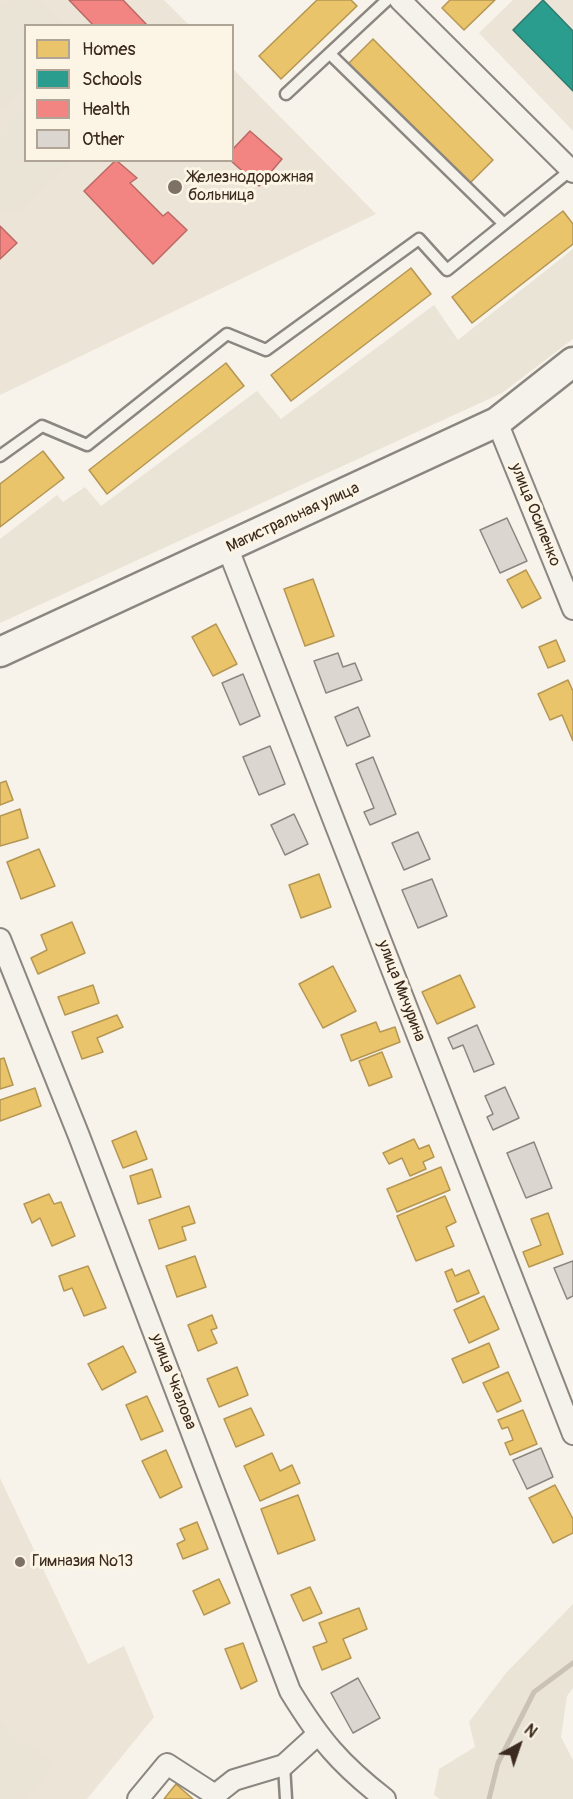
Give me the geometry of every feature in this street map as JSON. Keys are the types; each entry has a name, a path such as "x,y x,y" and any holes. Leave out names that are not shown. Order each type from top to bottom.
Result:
{"main road":[{"name":"Магистральная улица","path":"0,652 228,549 497,422 573,362"}],"street":[{"path":"409,3 572,171"},
{"name":"улица Осипенко","path":"497,422 573,609"},
{"name":"улица Мичурина","path":"228,549 573,1434"},
{"name":"улица Чкалова","path":"0,939 79,1136 290,1691 317,1735 352,1774 385,1799"},
{"path":"138,1799 167,1764 215,1795 234,1780 284,1765 317,1735"}],"lane":[{"path":"286,94 387,0"},
{"path":"330,54 504,224"},
{"path":"0,456 42,426 87,445 227,334 266,350 419,239 447,270 572,171"},
{"path":"284,1765 286,1799"}],"shaded area":[{"name":"Железнодорожная больница","path":"0,0 164,0 188,24 24,24 24,162 234,162 234,70 376,214 0,395"},
{"path":"6,0 39,0 63,24 24,24 24,85 0,110 0,6"},
{"path":"513,0 573,0 573,131 479,33"},
{"path":"24,107 24,162 71,162 22,209 9,214 0,207 0,132"},
{"path":"573,249 573,339 502,393 0,623 0,539 57,495 63,502 85,487 101,506 257,391 281,419 434,305 458,340"},
{"name":"Гимназия №13","path":"0,1478 88,1664 124,1646 154,1717 87,1799 0,1799"},
{"path":"573,1604 573,1688 567,1696 561,1737 573,1760 573,1799 440,1799 434,1795 439,1769 475,1747 469,1722 506,1673"},
{"path":"0,1720 54,1765 25,1799 0,1799"}],"building: Homes":[{"path":"317,0 351,0 357,6 281,79 259,56"},
{"path":"450,0 495,0 464,30 442,8"},
{"path":"373,39 493,160 468,185 348,64"},
{"path":"563,211 573,224 573,244 472,323 452,297"},
{"path":"411,268 431,294 291,401 271,375"},
{"path":"226,363 244,386 107,494 89,470"},
{"path":"43,451 64,478 0,527 0,484"},
{"path":"526,570 541,598 522,608 507,580"},
{"path":"313,579 334,636 305,646 284,589"},
{"path":"216,624 237,664 213,676 192,637"},
{"path":"556,640 565,661 548,668 539,647"},
{"path":"568,680 573,691 573,741 562,715 550,720 538,694"},
{"path":"6,781 13,800 0,805 0,783"},
{"path":"20,809 28,838 0,846 0,816"},
{"path":"39,849 55,886 21,899 7,862"},
{"path":"319,874 331,907 301,918 289,885"},
{"path":"72,922 85,953 38,974 31,958 47,950 41,935"},
{"path":"333,966 356,1011 323,1028 299,984"},
{"path":"460,975 475,1007 437,1024 422,992"},
{"path":"93,985 99,1003 65,1015 58,997"},
{"path":"117,1015 123,1027 97,1038 103,1052 82,1059 72,1032"},
{"path":"376,1022 380,1032 395,1027 400,1042 351,1061 341,1035"},
{"path":"382,1052 392,1077 369,1086 359,1061"},
{"path":"4,1058 13,1085 0,1089 0,1059"},
{"path":"35,1088 41,1106 0,1121 0,1100"},
{"path":"136,1131 147,1159 123,1168 112,1141"},
{"path":"414,1139 419,1149 429,1145 434,1157 423,1162 426,1169 410,1176 402,1158 389,1164 383,1153"},
{"path":"441,1167 450,1190 397,1212 387,1189"},
{"path":"152,1169 161,1197 138,1204 130,1176"},
{"path":"49,1194 54,1204 61,1202 75,1236 52,1246 40,1218 32,1223 24,1204"},
{"path":"445,1196 456,1222 446,1227 454,1246 416,1261 397,1216"},
{"path":"189,1206 195,1223 182,1227 186,1240 159,1249 149,1220"},
{"path":"548,1213 563,1254 529,1267 523,1252 541,1245 531,1219"},
{"path":"195,1256 206,1287 177,1297 166,1266"},
{"path":"88,1266 106,1308 84,1316 72,1288 64,1291 59,1276"},
{"path":"452,1269 455,1276 469,1270 479,1293 457,1302 445,1272"},
{"path":"484,1296 499,1329 469,1343 454,1310"},
{"path":"212,1315 217,1328 211,1330 217,1343 198,1351 188,1325"},
{"path":"489,1343 499,1367 463,1383 452,1359"},
{"path":"123,1346 136,1372 102,1390 88,1364"},
{"path":"237,1367 248,1395 219,1407 207,1379"},
{"path":"508,1372 521,1401 497,1412 483,1383"},
{"path":"147,1396 163,1431 141,1440 126,1405"},
{"path":"251,1408 264,1435 236,1447 224,1419"},
{"path":"523,1410 537,1444 510,1455 505,1443 513,1440 508,1427 502,1429 498,1420"},
{"path":"166,1450 182,1487 160,1498 142,1461"},
{"path":"272,1453 280,1471 292,1465 300,1483 260,1501 244,1466"},
{"path":"555,1485 573,1519 573,1533 553,1543 529,1498"},
{"path":"298,1495 315,1540 278,1554 261,1509"},
{"path":"197,1522 208,1549 183,1559 177,1544 185,1540 180,1529"},
{"path":"219,1579 230,1603 204,1615 193,1591"},
{"path":"310,1587 322,1613 303,1621 291,1595"},
{"path":"359,1608 367,1629 343,1639 351,1658 322,1670 313,1647 327,1642 319,1623"},
{"path":"243,1643 257,1681 241,1689 225,1649"},
{"path":"176,1784 193,1799 164,1799"}],"building: Schools":[{"path":"543,0 573,31 573,91 513,30"}],"building: Health":[{"path":"69,0 123,0 146,24 92,24"},
{"path":"250,131 282,159 259,186 232,162 234,148"},
{"path":"114,162 118,162 137,178 130,183 163,216 168,212 187,230 153,264 84,191"},
{"path":"0,226 17,243 0,259"}],"building: Other":[{"path":"507,518 527,561 500,573 480,530"},
{"path":"338,653 343,667 355,663 362,680 326,693 314,661"},
{"path":"243,674 260,716 240,725 222,683"},
{"path":"358,707 370,736 347,746 335,717"},
{"path":"270,746 285,784 259,795 243,757"},
{"path":"373,757 396,814 370,825 364,812 374,808 356,764"},
{"path":"294,814 308,844 285,855 271,825"},
{"path":"418,832 430,859 404,870 392,843"},
{"path":"432,879 447,916 418,928 402,890"},
{"path":"477,1025 494,1064 474,1072 463,1045 453,1049 448,1038"},
{"path":"505,1087 519,1118 493,1130 487,1117 493,1114 485,1096"},
{"path":"534,1142 552,1188 526,1198 507,1153"},
{"path":"573,1261 573,1296 567,1299 554,1268"},
{"path":"541,1448 553,1477 527,1489 513,1460"},
{"path":"358,1678 380,1718 353,1733 331,1693"}],"waterway":[{"path":"489,1799 498,1763 534,1692 573,1663"}],"place":[{"name":"Железнодорожная больница","path":"175,187"},
{"name":"Гимназия №13","path":"20,1562"}]}
